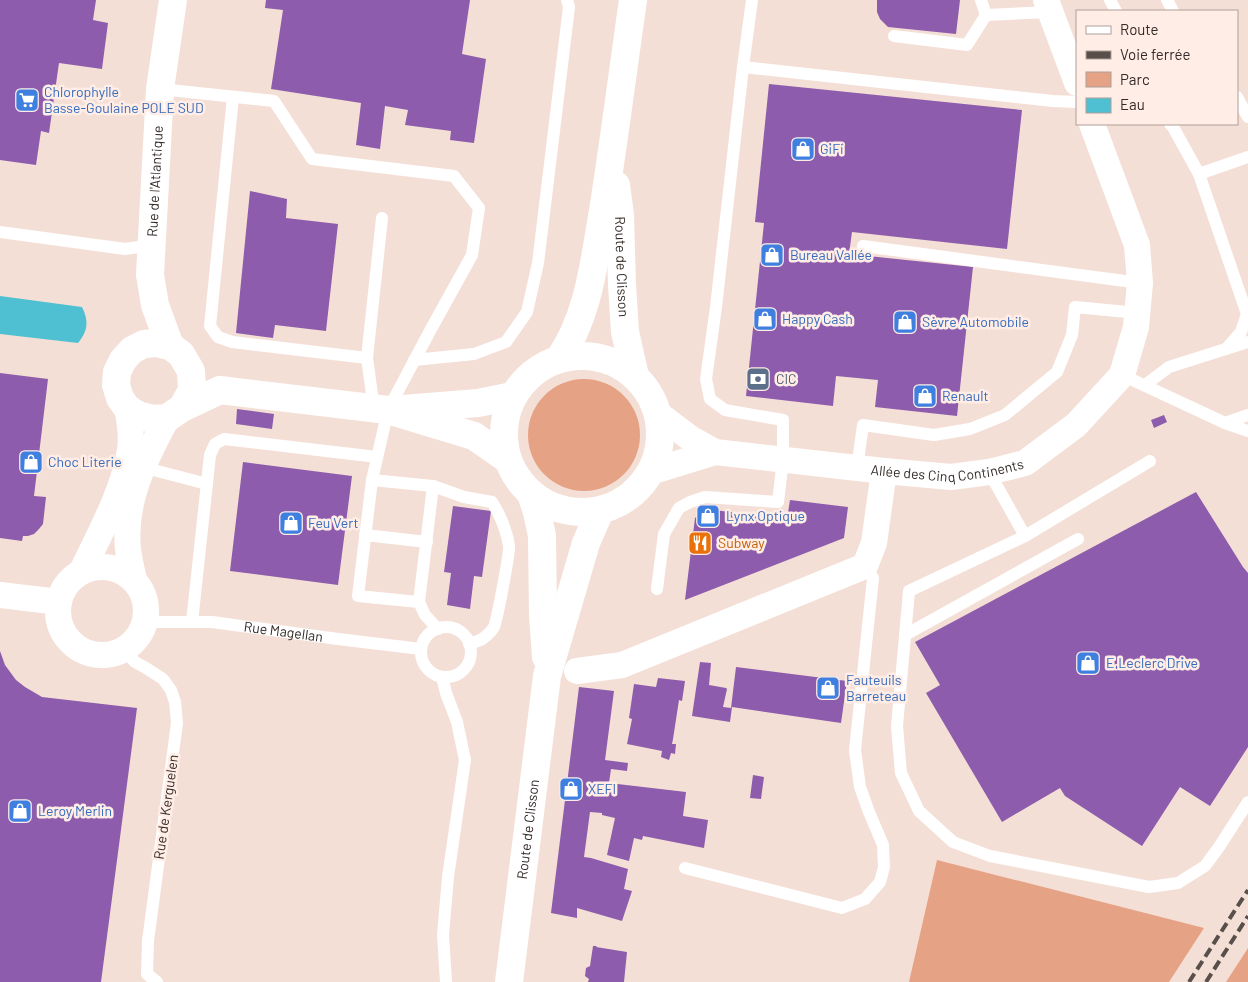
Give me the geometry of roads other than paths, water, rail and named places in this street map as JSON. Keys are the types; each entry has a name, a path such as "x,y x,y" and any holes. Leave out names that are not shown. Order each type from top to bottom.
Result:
{"main road":[{"name":"Rue de l'Atlantique","path":"172,0 160,89 150,275 155,305 175,350"},
{"name":"Route de Clisson","path":"559,359 568,346 586,301 591,278 612,157 633,0"},
{"name":"Route de Clisson","path":"612,157 620,215 625,332 635,376"},
{"name":"Rue de l'Atlantique","path":"140,346 155,305"},
{"path":"220,390 175,350 156,343 144,344 132,350 123,360 117,372 116,385 120,398 127,408 138,416 152,419 174,413 220,390 381,409 474,436 507,459"},
{"path":"174,413 192,390 192,371 175,350"},
{"name":"Route de Clisson","path":"576,356 594,357 616,364 635,376 648,394 657,413 660,433 658,453 650,472 638,489 620,503 600,511 587,513 574,513 551,507 531,494 516,478 507,459 503,438 506,416 513,396 525,380 540,368 559,359 576,356"},
{"path":"381,409 478,403 513,396"},
{"name":"Route de Clisson","path":"531,494 542,536 543,615 547,676"},
{"name":"Route de Clisson","path":"509,982 547,676 586,543 600,511"}],"street":[{"path":"1048,6 1076,80"},
{"name":"Allée des Cinq Continents","path":"657,413 690,438 715,452 951,477 989,472 1025,463 1133,380 1140,283 1137,245 1092,125"},
{"path":"127,408 131,424 130,450 123,479 109,515 82,571 67,584 59,602 59,619 65,634 76,646 91,654 107,655 123,650 137,638 145,622 145,600 134,580 128,550 128,519 142,468 155,439 174,413"},
{"name":"Allée des Cinq Continents","path":"650,472 715,452"},
{"path":"577,671 622,665 865,566 874,543 884,471"},
{"path":"82,571 95,567 110,567 123,571 134,580"},
{"path":"0,595 59,602"}],"lane":[{"path":"414,360 474,354 506,342 527,312 538,263 569,7 567,0"},
{"path":"657,589 664,534 679,508 705,497 778,502 783,460 783,420 725,410 710,399 706,378 752,0"},
{"path":"981,0 986,15"},
{"path":"894,36 967,45 986,15 1048,6"},
{"path":"743,66 1043,100 1076,102"},
{"path":"160,89 274,101 312,159 454,176 479,208 472,255 414,360 381,409"},
{"path":"233,96 210,326 218,337 232,342 367,358"},
{"path":"1238,99 1248,117"},
{"path":"1171,125 1199,174 1247,314 1241,332 1227,348"},
{"path":"1199,174 1248,156"},
{"path":"382,218 367,358 381,409 378,457 372,480 358,596 419,602"},
{"path":"0,232 125,249 152,244"},
{"path":"863,246 1140,283"},
{"path":"857,468 863,425 934,435 970,429 1005,415 1057,372 1072,335 1075,307 1138,313"},
{"path":"1133,380 1248,342"},
{"path":"1133,380 1225,423 1248,431"},
{"path":"1225,423 1248,415"},
{"path":"192,622 210,455 215,444 224,439 378,457"},
{"path":"1150,461 1025,536 909,591 897,726 901,773 919,811 953,842 990,856 1149,887 1178,883 1205,866 1248,802"},
{"path":"142,468 207,484"},
{"path":"989,472 1025,536"},
{"path":"372,480 433,486 464,497 492,502 499,512 510,548 499,607 494,626 482,640 469,644"},
{"path":"433,486 419,602 426,615 438,629"},
{"path":"365,536 427,542"},
{"path":"905,635 1078,539"},
{"path":"686,868 842,908 865,899 880,882 884,867 882,845 860,787 855,750 873,578 865,566"},
{"name":"Rue Magellan","path":"145,622 212,622 421,649"},
{"path":"443,627 459,631 465,636 469,644 469,661 465,668 458,674 450,677 435,675 429,671 421,657 423,641 428,634 443,627"},
{"name":"Rue de Kerguelen","path":"123,650 135,662 163,679 171,690 175,702 177,723 148,940 147,974 158,982"},
{"path":"442,677 457,722 465,760 448,877 443,936 446,982"}],"water":[{"path":"0,296 82,307 86,317 86,330 78,343 0,334"}],"railway":[{"path":"1189,982 1248,890"},
{"path":"1206,982 1248,916"}],"place":[{"name":"Chlorophylle Basse-Goulaine POLE SUD","path":"27,100"},
{"name":"GiFi","path":"803,149"},
{"name":"Bureau Vallée","path":"772,255"},
{"name":"Happy Cash","path":"765,319"},
{"name":"Sèvre Automobile","path":"905,322"},
{"name":"CIC","path":"758,379"},
{"name":"Renault","path":"925,396"},
{"name":"Choc Literie","path":"31,462"},
{"name":"Lynx Optique","path":"708,516"},
{"name":"Feu Vert","path":"291,523"},
{"name":"Subway","path":"700,543"},
{"name":"E.Leclerc Drive","path":"1088,663"},
{"name":"Fauteuils Barreteau","path":"828,688"},
{"name":"XEFI","path":"571,789"},
{"name":"Leroy Merlin","path":"20,811"}]}
